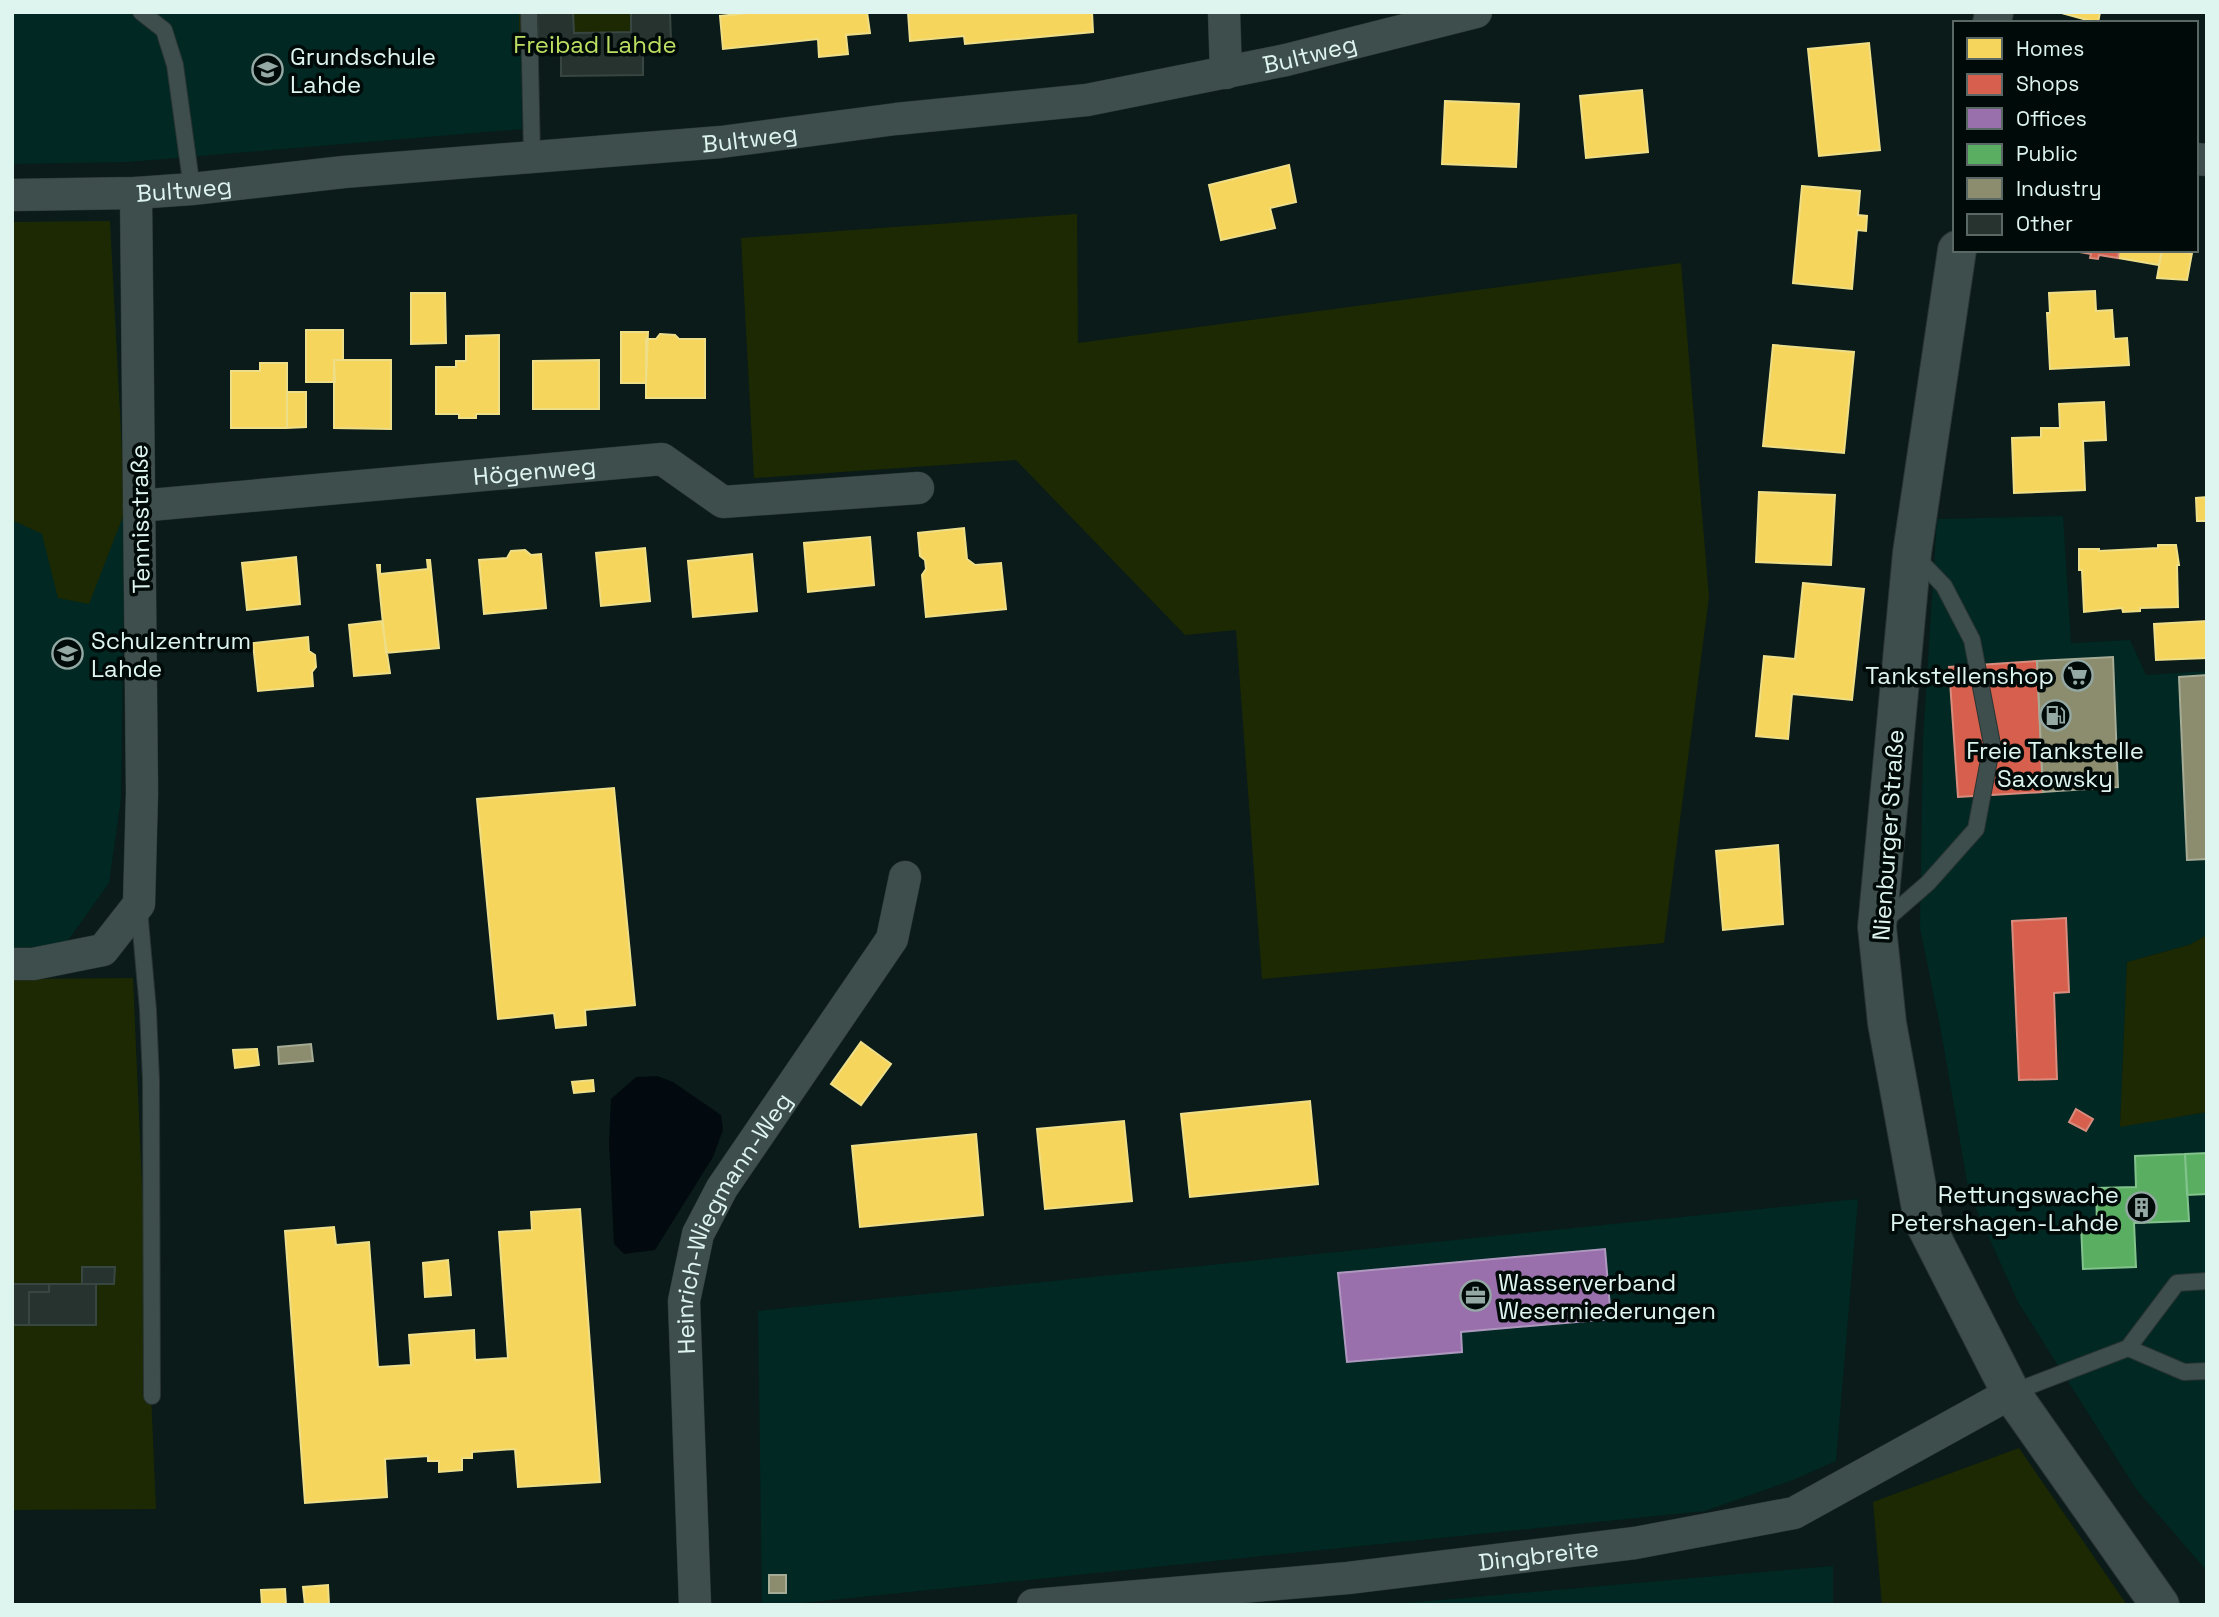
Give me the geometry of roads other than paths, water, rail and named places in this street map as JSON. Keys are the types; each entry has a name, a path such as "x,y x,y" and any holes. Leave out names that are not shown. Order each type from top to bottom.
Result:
{"street":[{"path":"1224,12 1226,73"},
{"name":"Bultweg","path":"12,195 136,193 192,189 532,156 721,142 1087,100 1226,73 1476,12"},
{"name":"Tennisstraße","path":"136,193 142,793 139,904"},
{"name":"Nienburger Straße","path":"1957,252 1912,553 1877,927 1887,1023 1923,1220 2011,1393 2160,1605"},
{"name":"Högenweg","path":"139,506 662,459 723,502 918,488"},
{"name":"Heinrich-Wiegmann-Weg","path":"695,1605 684,1301 698,1234 722,1188 892,939 905,877"},
{"path":"12,964 33,964 103,950 139,904"},
{"name":"Dingbreite","path":"1033,1605 1376,1574 1635,1543 1794,1513 2011,1393"},
{"name":"Nienburger Straße","path":"2062,1467 2184,1605"}],"lane":[{"path":"141,12 164,30 175,65 192,189"},
{"path":"529,12 532,156"},
{"path":"1877,927 1928,883 1976,830 1992,744 1972,640 1944,586 1912,553"},
{"path":"139,904 151,1080 152,1396"},
{"path":"2011,1393 2128,1348 2177,1283 2207,1281"},
{"path":"2128,1348 2184,1372 2207,1371"}],"place":[{"name":"Grundschule Lahde","path":"267,70"},
{"name":"Schulzentrum Lahde","path":"68,654"},
{"name":"Tankstellenshop","path":"2077,675"},
{"name":"Freie Tankstelle Saxowsky","path":"2055,716"},
{"name":"Rettungswache Petershagen-Lahde","path":"2142,1208"},
{"name":"Wasserverband Weserniederungen","path":"1475,1296"}],"park label":[{"name":"Freibad Lahde","path":"595,44"}]}
